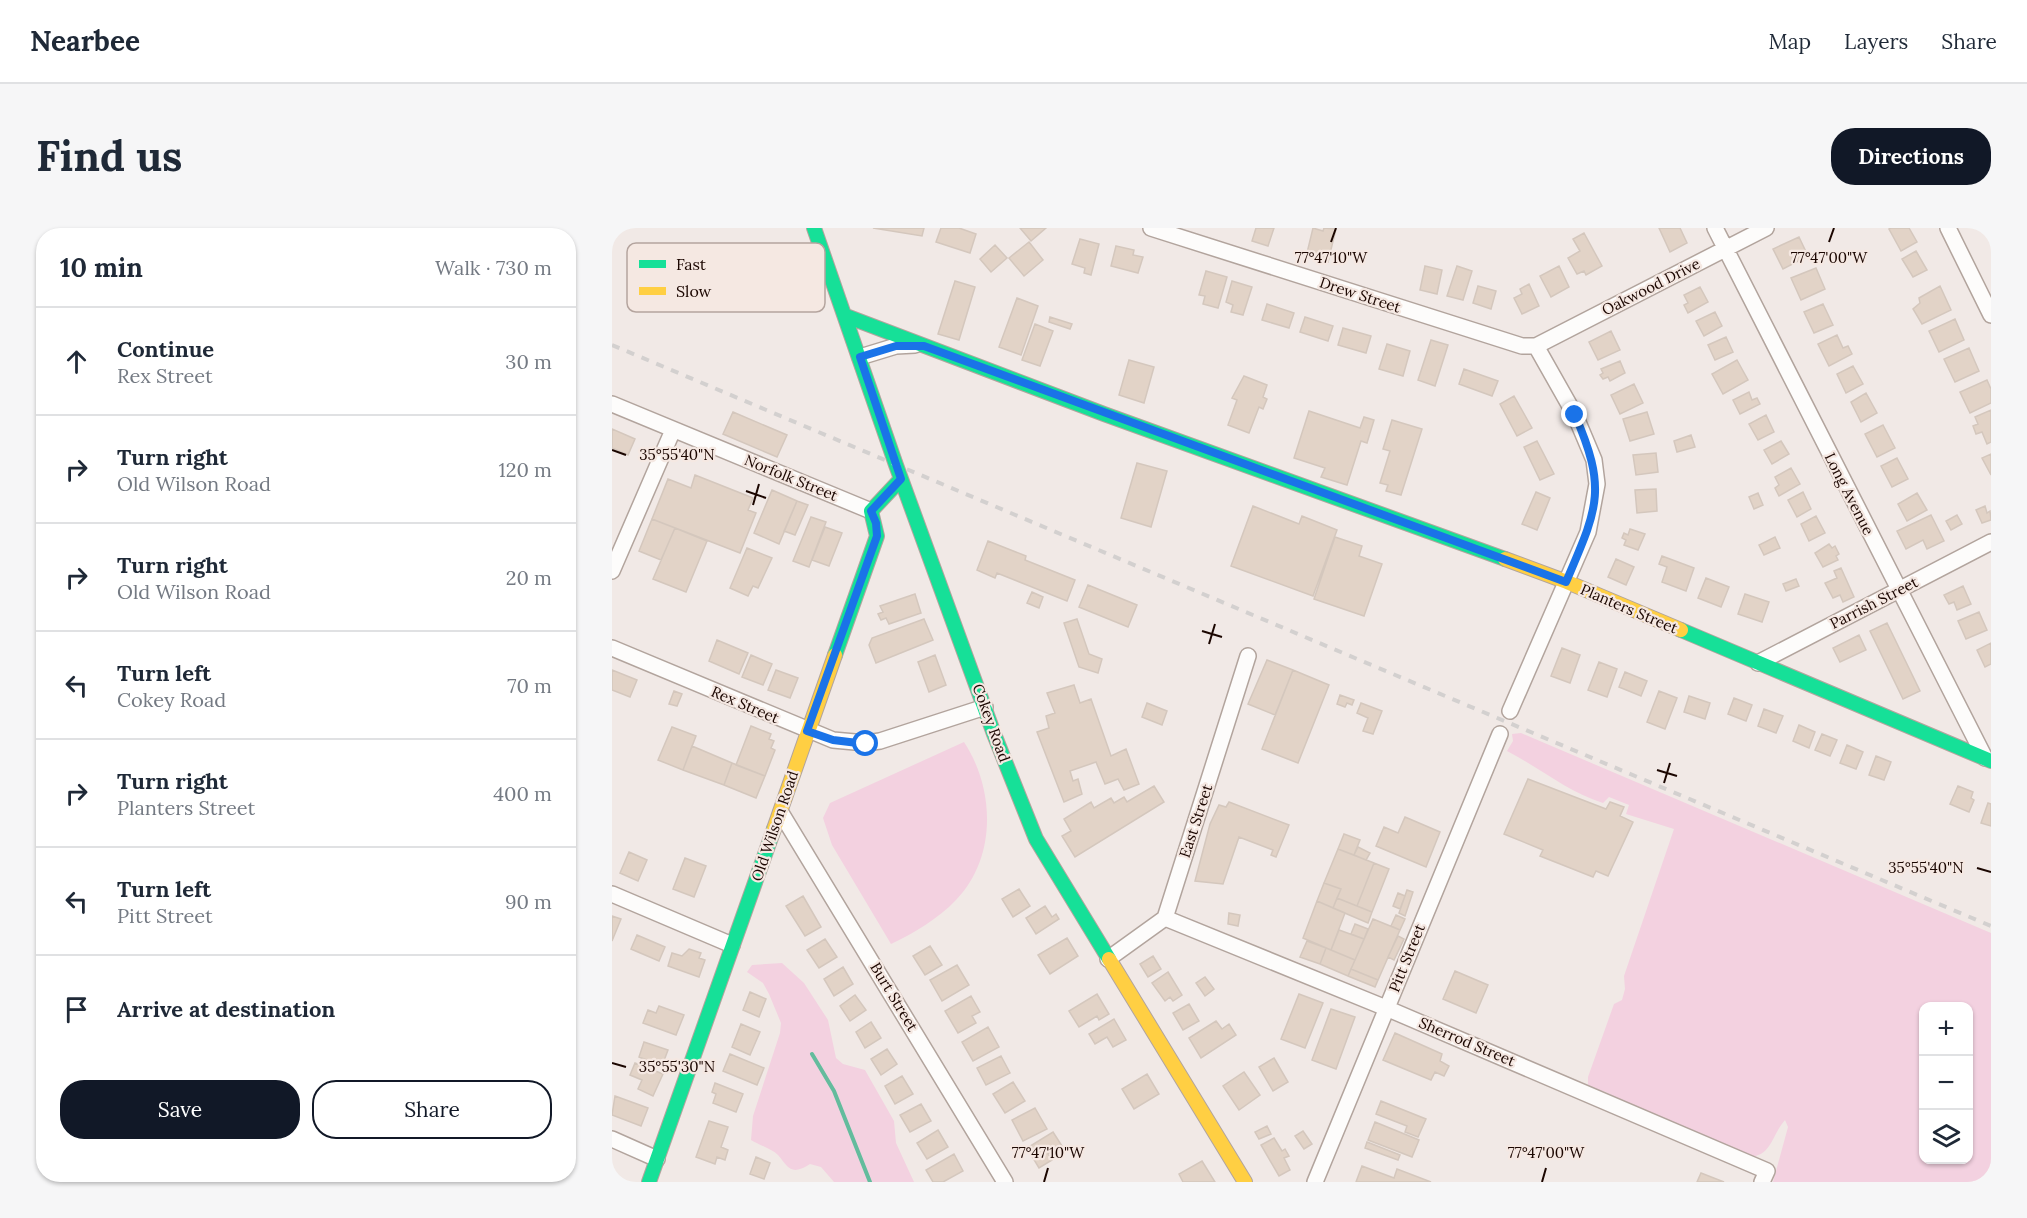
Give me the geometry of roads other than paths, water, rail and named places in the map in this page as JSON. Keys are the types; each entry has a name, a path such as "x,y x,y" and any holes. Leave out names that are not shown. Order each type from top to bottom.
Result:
{"street":[{"name":"Cokey Road","path":"814,228 819,243"},
{"name":"Drew Street","path":"1152,228 1522,346 1536,346"},
{"name":"Long Avenue","path":"1715,228 1898,591 1988,760"},
{"name":"Oakwood Drive","path":"1536,346 1766,228"},
{"path":"1948,228 1991,315"},
{"name":"Cokey Road","path":"825,258 901,479 1036,839 1245,1182"},
{"name":"Planters Street","path":"846,316 1566,582 1988,760"},
{"name":"Planters Street","path":"860,357 896,346 924,346"},
{"path":"1510,711 1587,532 1597,484 1594,460 1575,415 1536,346"},
{"name":"Norfolk Street","path":"612,404 871,511"},
{"path":"612,571 673,430"},
{"path":"871,511 901,479"},
{"name":"Old Wilson Road","path":"649,1182 877,536 876,523 871,511"},
{"name":"Parrish Street","path":"1758,663 1991,542"},
{"name":"Rex Street","path":"612,648 833,740 866,744 899,736 985,707"},
{"name":"East Street","path":"1165,918 1248,656"},
{"name":"Pitt Street","path":"1315,1182 1500,734"},
{"name":"Burt Street","path":"781,813 1005,1182"},
{"path":"612,894 732,945"},
{"path":"1108,959 1165,918"},
{"name":"Sherrod Street","path":"1165,918 1386,1008 1765,1177"},
{"path":"612,1139 657,1159"}],"waterway":[{"path":"812,1054 834,1091 870,1182"}],"railway":[{"path":"612,345 1991,926"}]}
